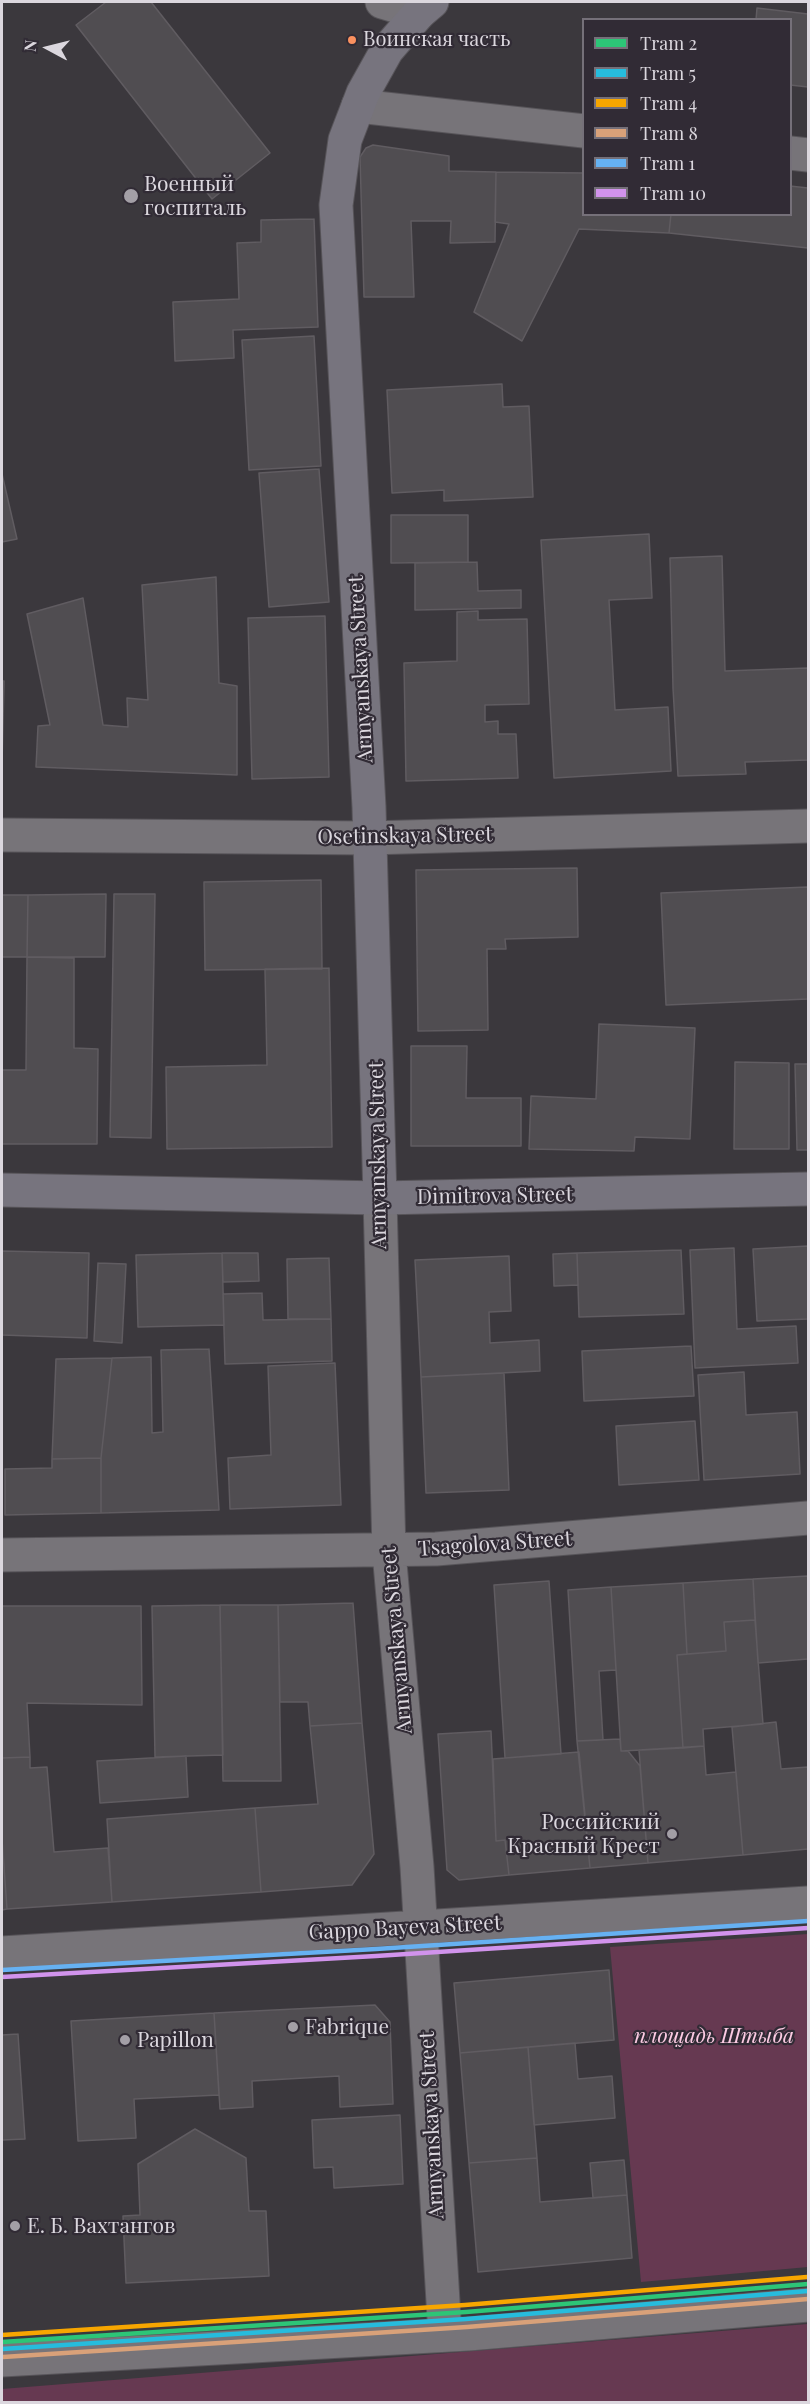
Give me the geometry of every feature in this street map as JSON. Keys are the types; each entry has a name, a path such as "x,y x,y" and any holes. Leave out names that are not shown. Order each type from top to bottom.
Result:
{"main road":[{"name":"Armyanskaya Street","path":"380,1198 369,838 336,205 345,140 358,106 387,50 425,7"},
{"name":"Dimitrova Street","path":"2,1190 380,1198 808,1189"}],"street":[{"path":"382,2 425,7"},
{"path":"358,106 582,131"},
{"path":"792,153 808,155"},
{"name":"Osetinskaya Street","path":"2,835 369,838 808,826"},
{"name":"Armyanskaya Street","path":"380,1198 389,1551 420,1928 445,2335"},
{"name":"Tsagolova Street","path":"2,1555 389,1551 808,1518"},
{"name":"Gappo Bayeva Street","path":"2,1953 808,1903"},
{"path":"2,2360 445,2335 808,2305"}],"green space":[{"name":"площадь Штыба","path":"808,1934 808,2267 641,2282 610,1947"},
{"path":"808,2324 808,2402 2,2402 2,2389"}],"building":[{"path":"106,2 151,2 270,153 212,199 76,25"},
{"path":"757,8 808,14 808,87 792,85 792,18 756,18"},
{"path":"373,145 449,156 449,171 496,172 495,242 450,243 451,221 411,221 414,297 364,297 360,157 366,148"},
{"path":"496,172 582,173 582,216 671,216 669,233 579,229 522,341 474,312 509,224 495,222"},
{"path":"792,186 808,188 808,248 669,233 671,216 792,216"},
{"path":"314,219 318,327 233,330 234,358 175,361 173,302 239,299 237,243 261,242 261,220"},
{"path":"314,336 321,466 249,470 242,340"},
{"path":"502,384 503,407 529,406 533,497 444,501 444,490 392,493 387,390"},
{"path":"319,469 329,602 269,607 259,473"},
{"path":"2,474 17,539 2,542"},
{"path":"391,515 468,515 468,562 391,563"},
{"path":"649,534 652,598 609,600 615,710 668,707 671,771 554,778 541,540"},
{"path":"722,556 725,671 808,668 808,760 745,762 746,774 678,776 670,558"},
{"path":"477,562 478,591 521,590 521,608 415,610 415,563"},
{"path":"216,577 219,683 237,686 237,775 36,767 38,726 50,725 27,614 83,598 103,725 128,727 127,698 148,700 142,585"},
{"path":"478,611 478,620 527,619 529,704 485,705 485,722 498,721 498,734 516,734 518,778 406,781 404,663 457,661 457,612"},
{"path":"325,616 329,777 252,779 248,618"},
{"path":"2,681 4,681 2,764"},
{"path":"577,868 578,937 505,939 506,949 487,949 488,1030 418,1031 416,870"},
{"path":"321,880 322,969 205,970 204,882"},
{"path":"808,887 808,999 666,1005 661,893"},
{"path":"106,894 105,957 27,957 28,895"},
{"path":"114,894 155,894 151,1138 110,1137"},
{"path":"2,895 28,895 27,957 2,957"},
{"path":"27,957 74,958 74,1048 98,1049 97,1144 2,1144 2,1070 26,1070"},
{"path":"329,968 332,1147 167,1149 166,1067 267,1065 265,969"},
{"path":"599,1024 695,1028 690,1139 635,1137 634,1151 529,1149 531,1096 596,1099"},
{"path":"411,1046 467,1046 466,1098 521,1098 521,1146 411,1146"},
{"path":"735,1062 789,1063 789,1149 734,1149"},
{"path":"795,1064 808,1064 808,1150 797,1150"},
{"path":"808,1246 808,1319 757,1321 753,1249"},
{"path":"734,1248 737,1329 796,1326 798,1363 695,1368 690,1250"},
{"path":"681,1250 684,1314 579,1317 577,1253"},
{"path":"2,1251 89,1253 87,1338 2,1335"},
{"path":"222,1253 258,1253 259,1281 223,1282"},
{"path":"222,1253 224,1325 138,1327 136,1255"},
{"path":"577,1253 578,1285 554,1286 553,1254"},
{"path":"509,1256 511,1311 489,1312 490,1343 539,1340 540,1371 421,1377 415,1260"},
{"path":"329,1258 331,1319 288,1319 287,1259"},
{"path":"98,1263 126,1264 122,1343 94,1341"},
{"path":"262,1293 263,1320 331,1319 332,1361 225,1364 223,1294"},
{"path":"691,1346 694,1396 584,1401 582,1351"},
{"path":"209,1349 219,1510 101,1513 101,1458 112,1358 151,1357 152,1433 163,1432 161,1350"},
{"path":"112,1358 101,1458 52,1459 56,1359"},
{"path":"335,1363 341,1505 230,1509 228,1458 271,1455 268,1366"},
{"path":"744,1372 746,1415 797,1412 800,1474 704,1480 698,1375"},
{"path":"504,1373 509,1490 426,1493 421,1377"},
{"path":"695,1421 699,1480 619,1485 616,1426"},
{"path":"101,1458 101,1513 5,1515 5,1469 52,1468 52,1459"},
{"path":"808,1576 808,1659 758,1663 753,1579"},
{"path":"753,1579 755,1620 724,1622 726,1651 687,1654 683,1583"},
{"path":"549,1581 561,1754 505,1758 494,1585"},
{"path":"683,1583 687,1654 677,1655 683,1748 621,1751 611,1587"},
{"path":"611,1587 616,1670 599,1671 603,1740 577,1741 568,1590"},
{"path":"353,1603 362,1723 310,1726 308,1702 280,1702 278,1605"},
{"path":"220,1605 278,1605 281,1781 223,1781"},
{"path":"220,1605 223,1755 155,1757 152,1606"},
{"path":"2,1606 141,1606 142,1705 27,1703 30,1757 2,1758"},
{"path":"755,1620 763,1724 703,1729 704,1746 683,1748 677,1655 726,1651 724,1622"},
{"path":"776,1722 781,1769 808,1767 808,1849 743,1855 732,1727"},
{"path":"362,1723 374,1854 352,1885 261,1892 255,1808 318,1804 310,1726"},
{"path":"491,1731 496,1841 505,1840 509,1875 459,1880 447,1870 438,1734"},
{"path":"620,1739 621,1751 628,1751 640,1766 648,1863 590,1868 577,1741"},
{"path":"704,1746 706,1775 736,1772 743,1855 648,1863 639,1750"},
{"path":"579,1752 590,1868 509,1875 505,1840 496,1841 493,1759"},
{"path":"186,1756 188,1797 100,1803 97,1761"},
{"path":"30,1757 30,1768 47,1767 54,1852 108,1848 112,1902 7,1909 2,1839 2,1758"},
{"path":"255,1808 261,1892 112,1902 107,1819"},
{"path":"2,1839 7,1909 2,1910"},
{"path":"609,1970 614,2040 460,2053 454,1983"},
{"path":"375,2005 390,2022 393,2104 340,2107 339,2076 252,2081 253,2107 220,2109 214,2013"},
{"path":"214,2013 219,2095 134,2099 136,2138 78,2141 71,2021"},
{"path":"18,2034 25,2139 2,2140 2,2035"},
{"path":"575,2043 578,2079 612,2076 615,2118 534,2125 528,2047"},
{"path":"528,2047 537,2158 469,2163 460,2053"},
{"path":"400,2115 403,2184 334,2188 333,2167 314,2168 312,2120"},
{"path":"195,2129 246,2158 249,2211 266,2211 269,2276 126,2283 123,2216 140,2215 138,2164"},
{"path":"537,2158 540,2202 627,2195 632,2258 478,2272 469,2163"},
{"path":"624,2160 627,2195 593,2198 590,2163"}],"tram line":[{"name":"1","path":"2,1970 808,1921"},
{"name":"10","path":"2,1977 808,1928"},
{"name":"4","path":"2,2335 465,2305 807,2277"},
{"name":"2","path":"2,2342 466,2312 808,2284"},
{"name":"5","path":"2,2349 466,2319 808,2291"},
{"name":"8","path":"3,2357 467,2327 808,2299"}],"place":[{"name":"Воинская часть","path":"352,40"},
{"name":"Военный госпиталь","path":"131,196"},
{"name":"Российский Красный Крест","path":"672,1834"},
{"name":"Fabrique","path":"293,2027"},
{"name":"Papillon","path":"125,2040"},
{"name":"Е. Б. Вахтангов","path":"15,2226"}]}
